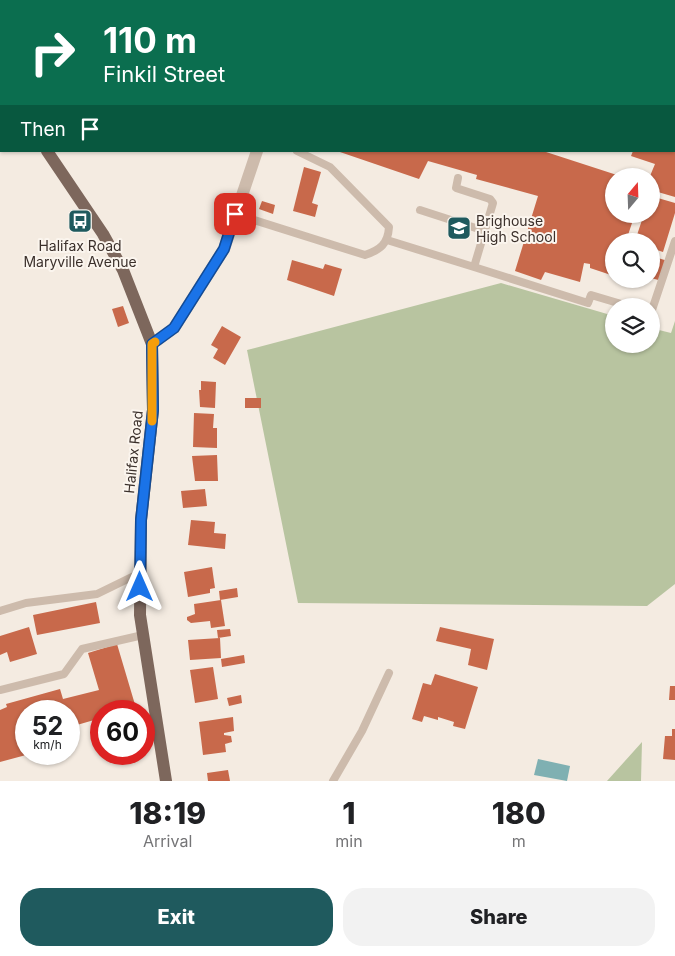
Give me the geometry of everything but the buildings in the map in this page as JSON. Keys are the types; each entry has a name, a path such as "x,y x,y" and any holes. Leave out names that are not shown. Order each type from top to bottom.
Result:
{"main road":[{"name":"Halifax Road","path":"48,152 103,234 123,270 152,344 153,410 141,520 140,615 166,781"}],"street":[{"path":"152,344 174,328 224,249 256,152"}],"lane":[{"path":"235,214 365,255 379,250 387,240 389,227 330,167 299,152"},
{"path":"458,178 456,188 490,199 493,203 474,267"},
{"path":"420,210 485,231"},
{"path":"387,240 588,303 591,295 605,299"},
{"path":"656,298 675,241"},
{"path":"0,611 26,603 97,594 140,573"},
{"path":"0,690 64,674 82,649 143,636"},
{"path":"333,781 362,731 389,673"}],"green space":[{"path":"501,283 605,313 605,353 660,353 660,330 671,333 675,321 675,584 647,606 298,603 247,350"},
{"path":"642,742 641,781 607,781"}],"water":[{"path":"538,759 570,766 567,781 534,775"}],"slow traffic":[{"path":"152,421 152,344 155,342"}],"place":[{"name":"Halifax Road Maryville Avenue","path":"80,221"},
{"name":"Brighouse High School","path":"459,228"}],"route":[{"path":"140,587 141,520 153,410 152,344 174,328 224,249 235,214"}]}
